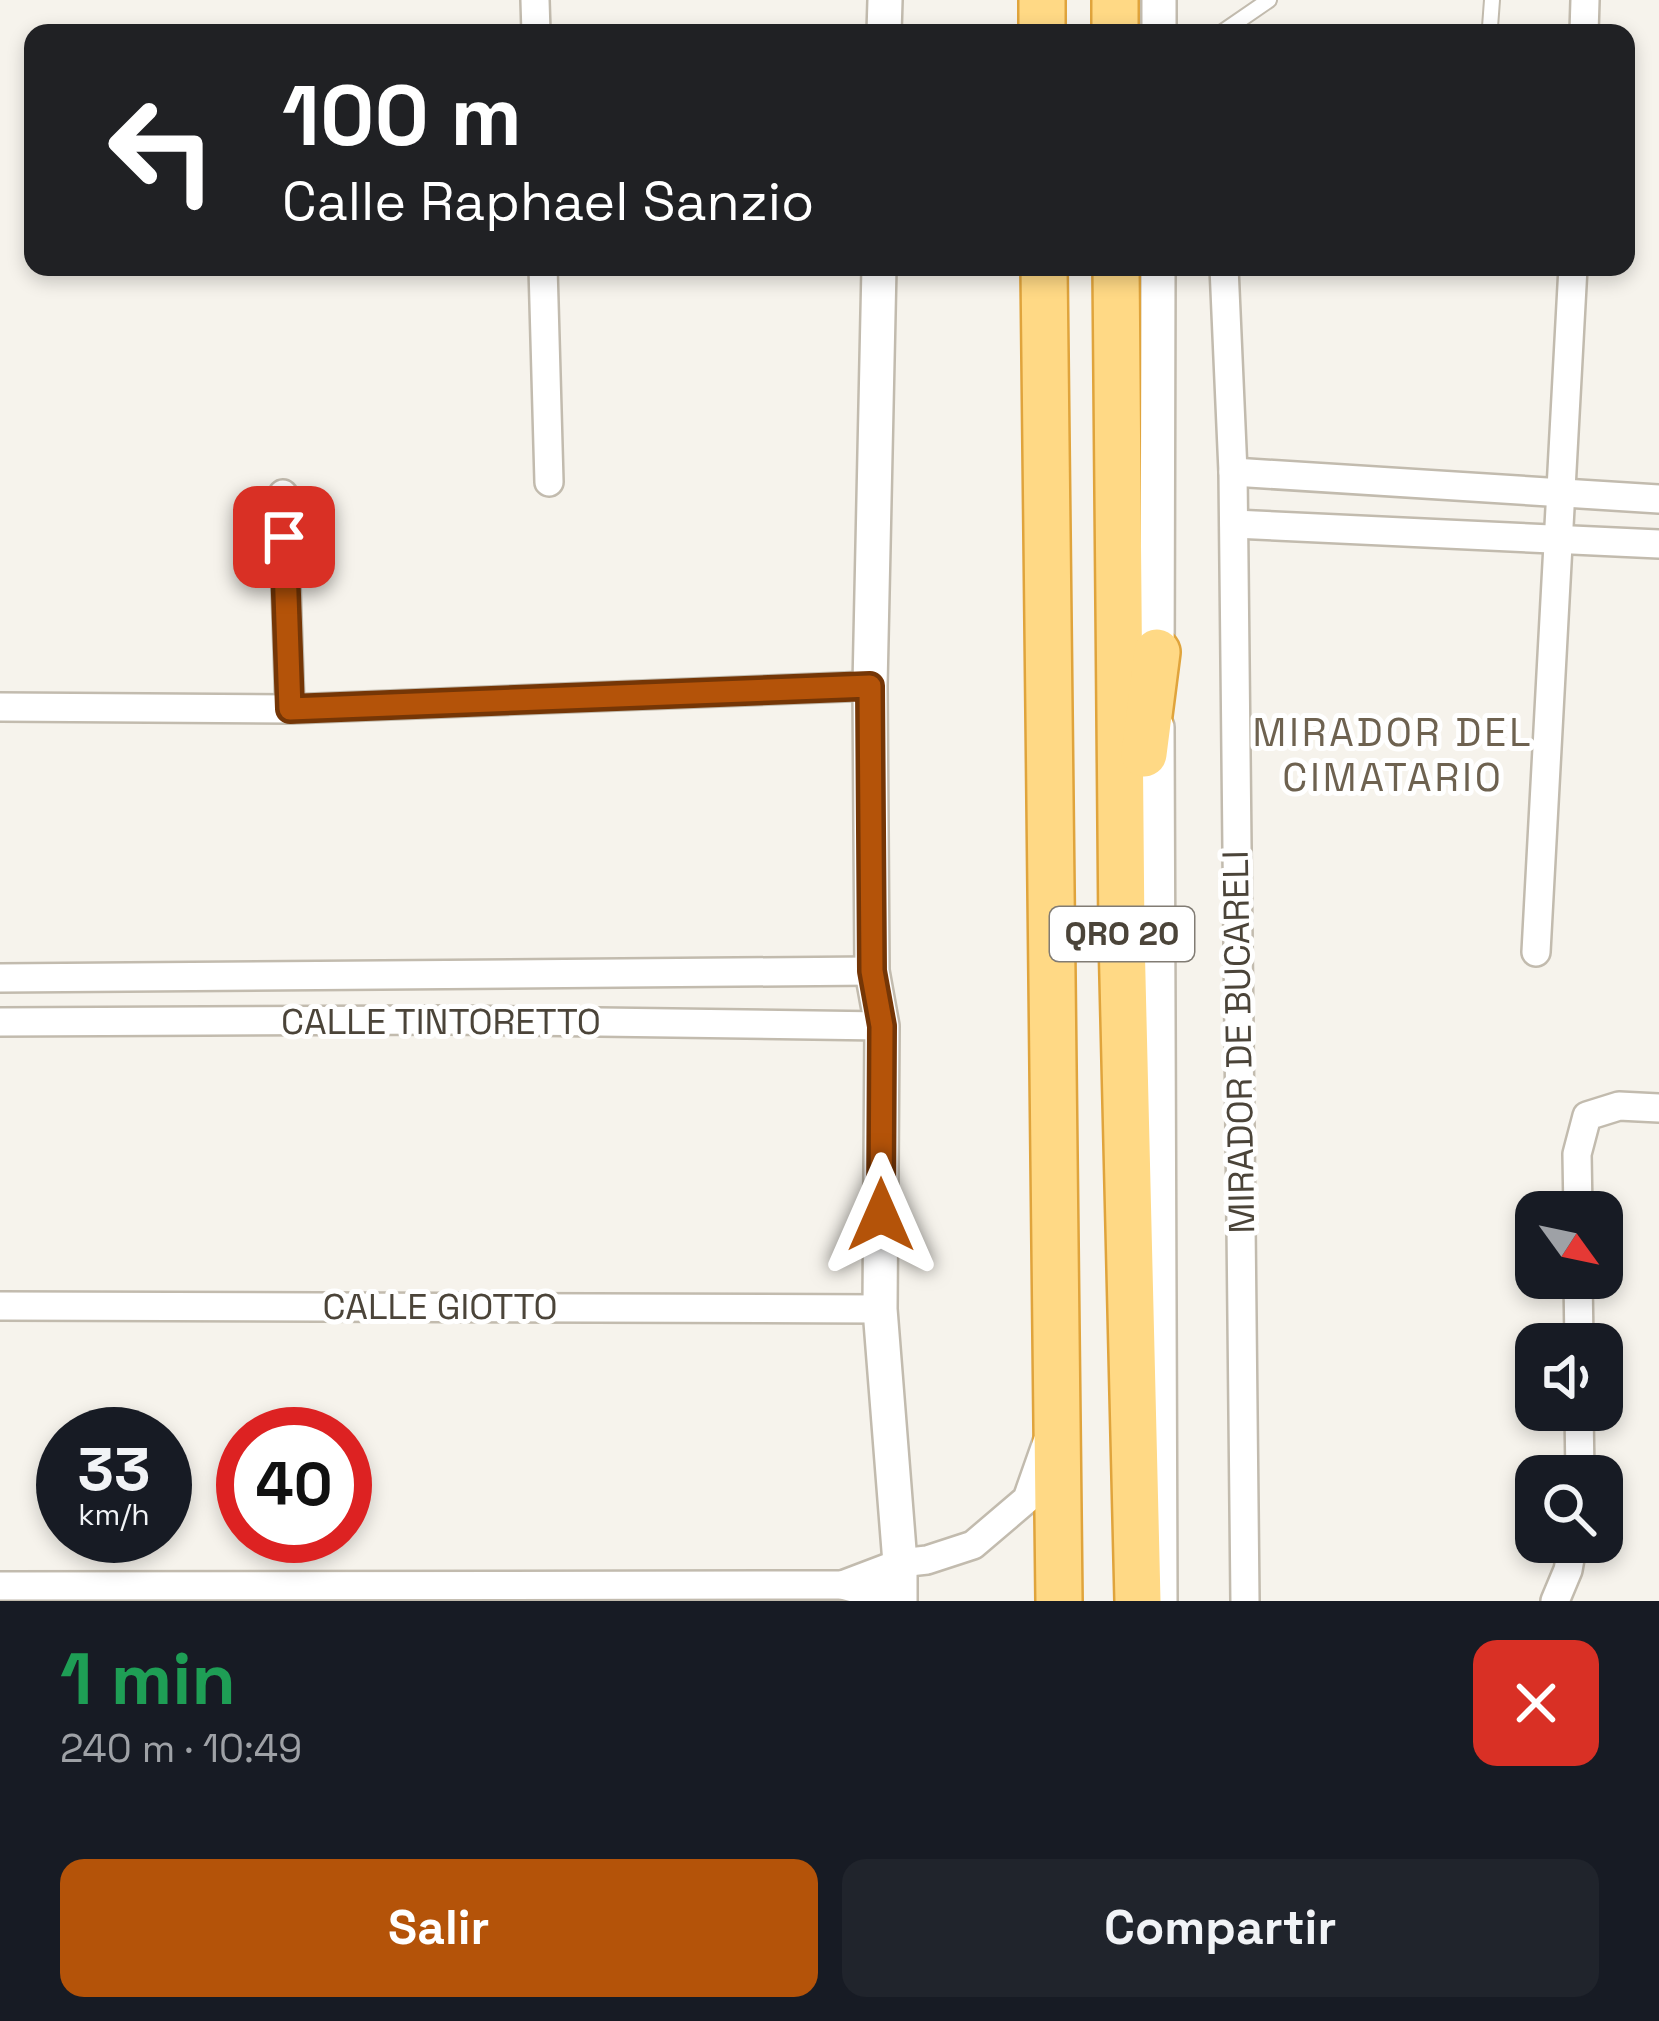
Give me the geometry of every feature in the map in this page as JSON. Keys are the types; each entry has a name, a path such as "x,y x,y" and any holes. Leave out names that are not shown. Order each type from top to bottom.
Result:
{"highway":[{"name":"QRO 20","path":"1044,276 1059,1601"},
{"name":"QRO 20","path":"1116,276 1122,936 1138,1601"},
{"path":"1122,936 1157,652"}],"street":[{"path":"543,276 549,482"},
{"path":"0,1586 842,1585 901,1601 880,1309 882,1026 872,971 870,686 879,276"},
{"path":"1158,276 1160,1601"},
{"name":"MIRADOR DE BUCARELI","path":"1225,276 1234,524 1245,1601"},
{"path":"1537,952 1573,276"},
{"path":"1233,472 1659,499"},
{"path":"283,494 290,709"},
{"path":"1234,524 1659,544"},
{"path":"0,707 290,709 870,686"},
{"name":"CALLE TINTORETTO","path":"0,978 872,971"},
{"path":"444,975 449,1020"},
{"name":"CALLE TINTORETTO","path":"0,1022 449,1020 882,1026"},
{"path":"1578,1191 1577,1154 1587,1116 1619,1106 1659,1108"},
{"name":"CALLE GIOTTO","path":"0,1306 880,1309"},
{"path":"842,1585 973,1546 1002,1523 1027,1498 1056,1415"},
{"path":"1555,1601 1569,1563"}],"lane":[{"path":"1234,24 1269,0"}],"district":[{"name":"MIRADOR DEL CIMATARIO","path":"1393,754"}],"route":[{"path":"284,537 290,709 870,686 872,971 882,1026 881,1215"}]}
